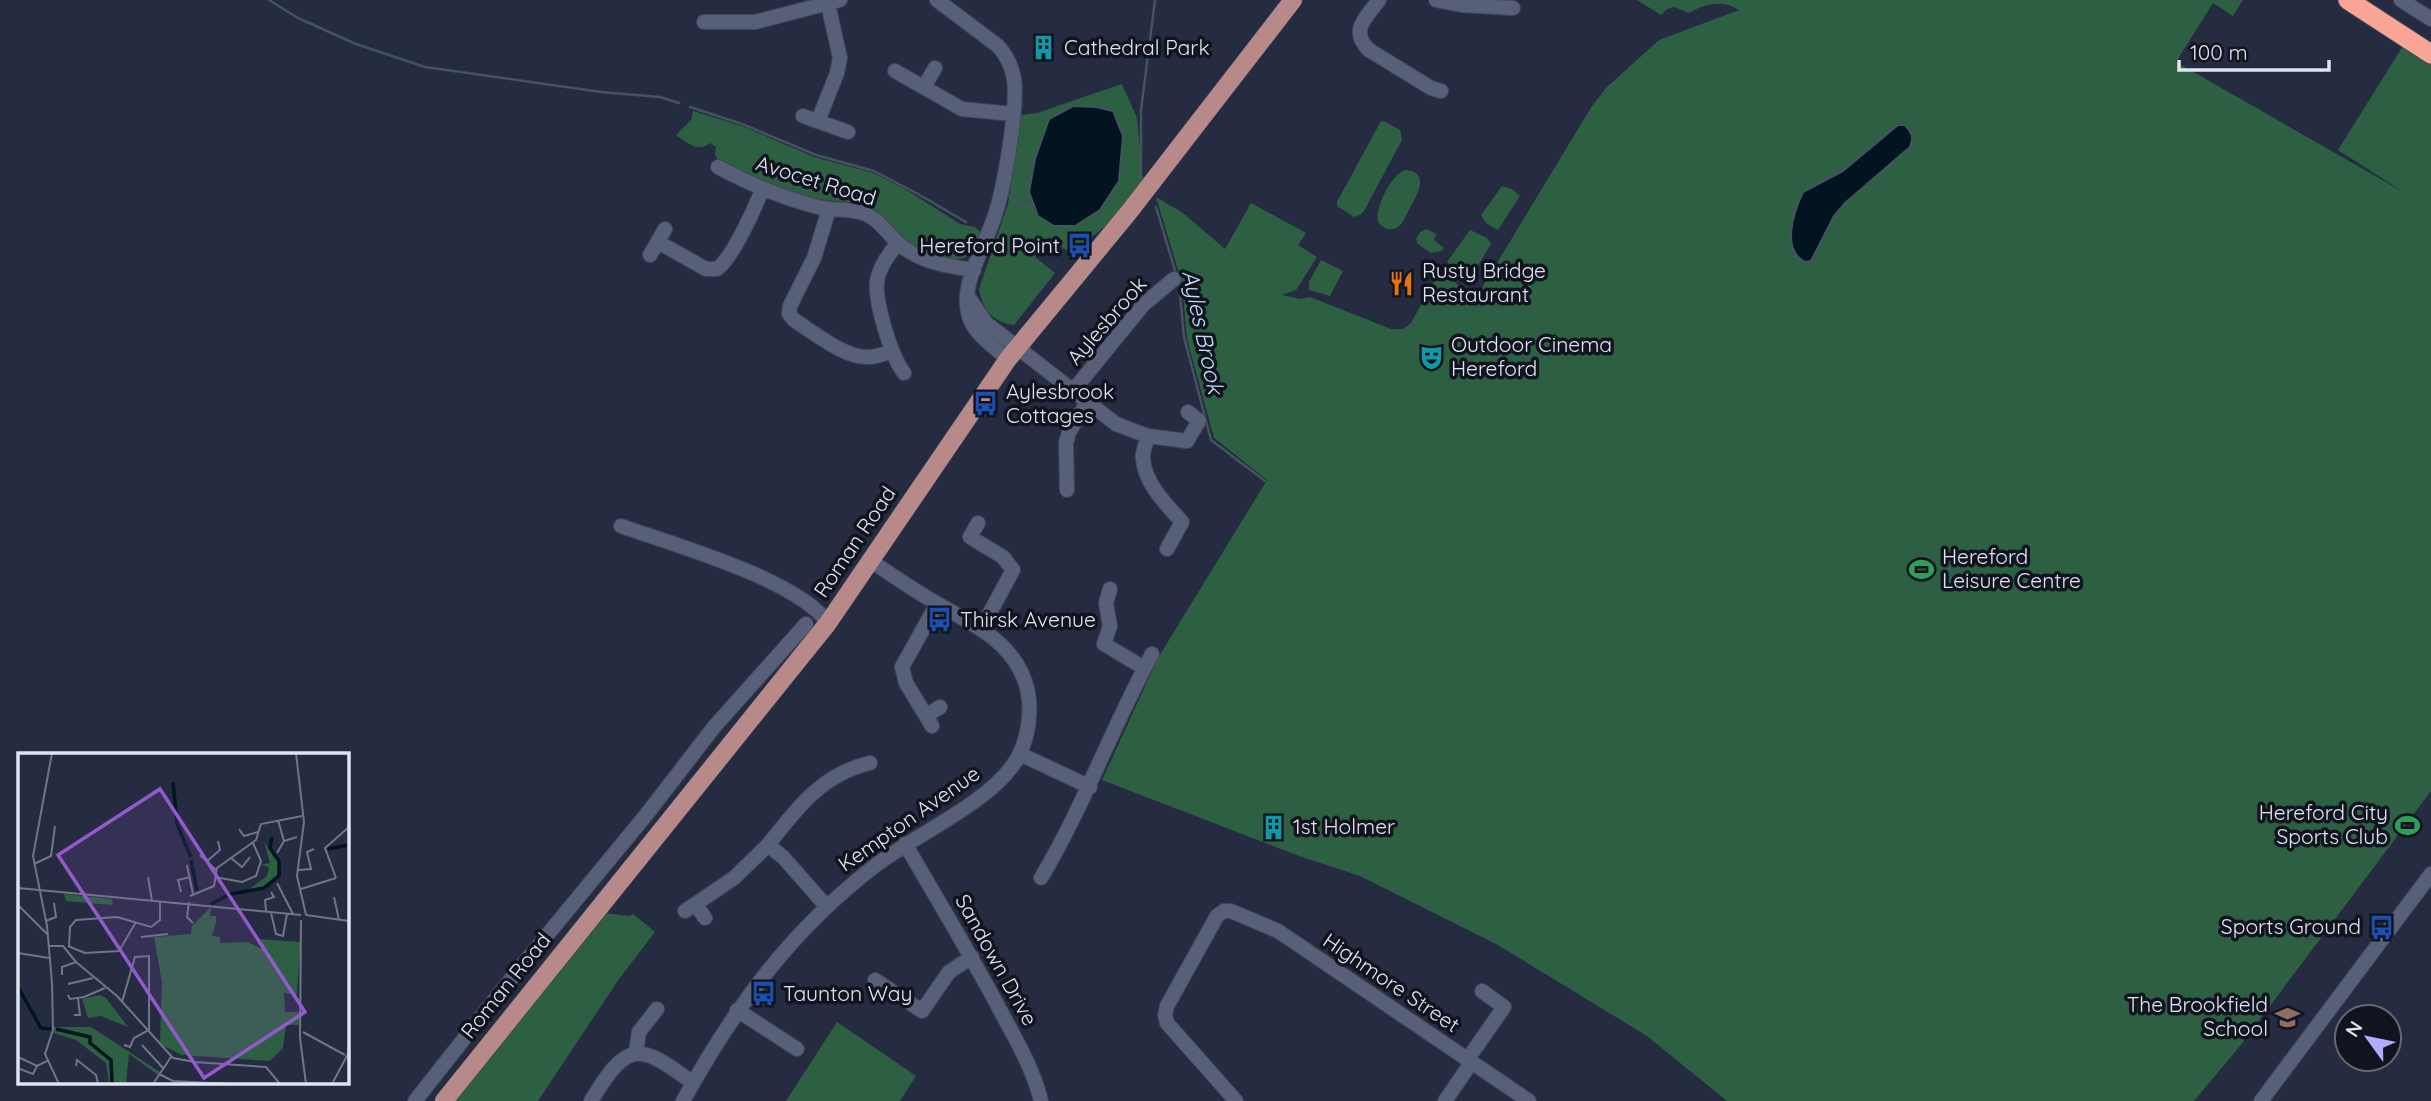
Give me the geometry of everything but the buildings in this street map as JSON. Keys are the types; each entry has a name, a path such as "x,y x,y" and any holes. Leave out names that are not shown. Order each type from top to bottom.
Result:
{"highway":[{"path":"2348,0 2431,54"}],"main road":[{"name":"Roman Road","path":"444,1101 828,623 1013,353 1129,212 1293,0"}],"street":[{"path":"937,0 954,5 1005,54 1014,81 1013,114 1000,200 974,270"},
{"path":"1379,0 1361,25 1359,37 1362,43 1369,50 1441,91"},
{"path":"1436,0 1461,5 1503,5"},
{"path":"2401,0 2431,19"},
{"path":"704,23 755,22 790,6 834,2 840,58 837,73 818,121"},
{"path":"924,87 935,68"},
{"path":"895,71 962,109 1013,114"},
{"path":"803,116 848,132"},
{"name":"Avocet Road","path":"718,167 762,190 829,209 850,209 873,218 898,243 923,258 974,270"},
{"path":"658,242 706,269 717,269 750,218 762,190"},
{"path":"829,209 814,258 790,306 789,314 793,320 820,337 859,357 891,351"},
{"path":"898,243 881,269 877,282 891,351 904,373"},
{"name":"Aylesbrook","path":"974,270 968,297 985,323 1013,353 1116,424 1148,436 1187,441 1199,421 1188,412"},
{"name":"Aylesbrook","path":"1072,392 1143,305 1174,279"},
{"path":"1067,490 1066,443 1069,432 1087,403"},
{"path":"1148,436 1142,456 1147,476 1161,498 1182,522 1167,549"},
{"path":"978,523 970,537 1003,556 1013,570 981,629"},
{"path":"621,526 758,576 816,607 828,623"},
{"name":"Kempton Avenue","path":"683,1101 737,1010 769,967 827,907 854,882 905,844 992,787 1020,754 1028,725 1026,684 1006,649 981,629 871,561"},
{"path":"1110,589 1106,603 1110,626 1104,644 1144,668"},
{"path":"937,604 902,667 906,682 929,721 940,706"},
{"name":"Roman Road","path":"415,1101 701,744 806,624"},
{"path":"1040,877 1090,787 1152,654"},
{"path":"701,744 720,759"},
{"path":"1020,754 1090,787"},
{"path":"705,918 691,908 734,878 768,845 808,796 849,769 870,763"},
{"name":"Sandown Drive","path":"905,844 972,957 1017,1041 1035,1080 1041,1101"},
{"path":"768,845 827,907"},
{"path":"2265,1097 2431,874"},
{"name":"Highmore Street","path":"1236,1101 1167,1023 1165,1015 1167,1006 1217,916 1224,911 1231,911 1278,931 1529,1101"},
{"path":"875,980 922,1011 949,972 972,957"},
{"path":"1445,1101 1504,1007 1482,991"},
{"path":"636,1052 639,1032 657,1009"},
{"path":"737,1010 797,1049"},
{"path":"590,1101 611,1068 626,1055 636,1052 665,1063 693,1083"}],"green space":[{"name":"Hereford Leisure Centre","path":"1637,0 2243,0 2233,16 2213,3 2176,62 2405,193 2338,150 2403,46 2431,64 2431,791 2240,1046 2194,1101 1727,1101 1647,1036 1498,945 1360,876 1299,856 1102,780 1158,658 1267,480 1214,438 1187,339 1182,283 1156,197 1183,213 1225,249 1251,203 1306,233 1298,245 1317,257 1296,290 1282,295 1301,299 1310,297 1391,329 1403,329 1411,323 1437,276 1455,282 1482,307 1480,297 1483,286 1592,106 1606,88 1659,40 1739,10 1714,4 1689,13 1675,7 1667,9 1661,15"},
{"path":"1122,84 1137,118 1143,181 1112,221 1084,243 1081,242 1072,255 1050,237 1035,257 1055,273 1014,325 1000,321 990,314 979,289 1008,204 1021,115 1037,113","holes":["1049,119 1054,226 1040,217 1030,196 1036,155"]},
{"path":"693,111 742,126 814,157 874,173 960,224 975,227 981,232 976,245 964,258 937,256 910,242 883,216 868,206 812,198 784,190 720,159 718,161 716,147 710,143 697,147 676,135 691,120"},
{"path":"1381,121 1400,130 1402,140 1364,211 1354,217 1337,206 1337,202"},
{"path":"1405,170 1418,175 1420,185 1402,223 1398,227 1387,229 1378,222 1379,208 1394,178"},
{"path":"1502,186 1512,189 1520,196 1498,230 1486,223 1481,215"},
{"path":"1427,229 1436,234 1434,240 1444,248 1441,251 1431,253 1418,244 1416,239 1420,232"},
{"path":"1470,230 1487,238 1491,244 1473,274 1462,272 1447,262"},
{"path":"1321,260 1343,271 1330,296 1309,290 1309,282"},
{"path":"604,913 629,916 633,914 655,932 619,979 538,1101 456,1101"},
{"path":"837,1022 916,1076 900,1101 786,1101"}],"water":[{"path":"1073,106 1113,111 1123,136 1119,181 1100,210 1075,226 1054,226 1038,216 1029,192 1035,159 1049,119"},
{"path":"1898,125 1905,125 1911,133 1910,147 1845,203 1834,216 1811,261 1805,262 1793,249 1791,240 1793,220 1803,192 1843,171"}],"waterway":[{"path":"269,0 298,18 356,44 425,67 601,92 660,97 679,103"},
{"name":"Ayles Brook","path":"1141,177 1141,110 1155,0"},
{"path":"690,107 742,124 816,155 874,171 966,222"},
{"path":"1009,196 1020,206 1034,206"},
{"name":"Ayles Brook","path":"1156,207 1176,274"},
{"name":"Ayles Brook","path":"1179,284 1184,337 1211,440 1265,481"}],"place":[{"name":"Cathedral Park","path":"1044,48"},
{"name":"Hereford Point","path":"1080,246"},
{"name":"Rusty Bridge Restaurant","path":"1402,283"},
{"name":"Outdoor Cinema Hereford","path":"1431,357"},
{"name":"Aylesbrook Cottages","path":"986,404"},
{"name":"Hereford Leisure Centre","path":"1922,569"},
{"name":"Thirsk Avenue","path":"940,620"},
{"name":"Hereford City Sports Club","path":"2408,825"},
{"name":"1st Holmer","path":"1273,827"},
{"name":"Sports Ground","path":"2381,927"},
{"name":"Taunton Way","path":"763,994"},
{"name":"The Brookfield School","path":"2288,1017"}]}
